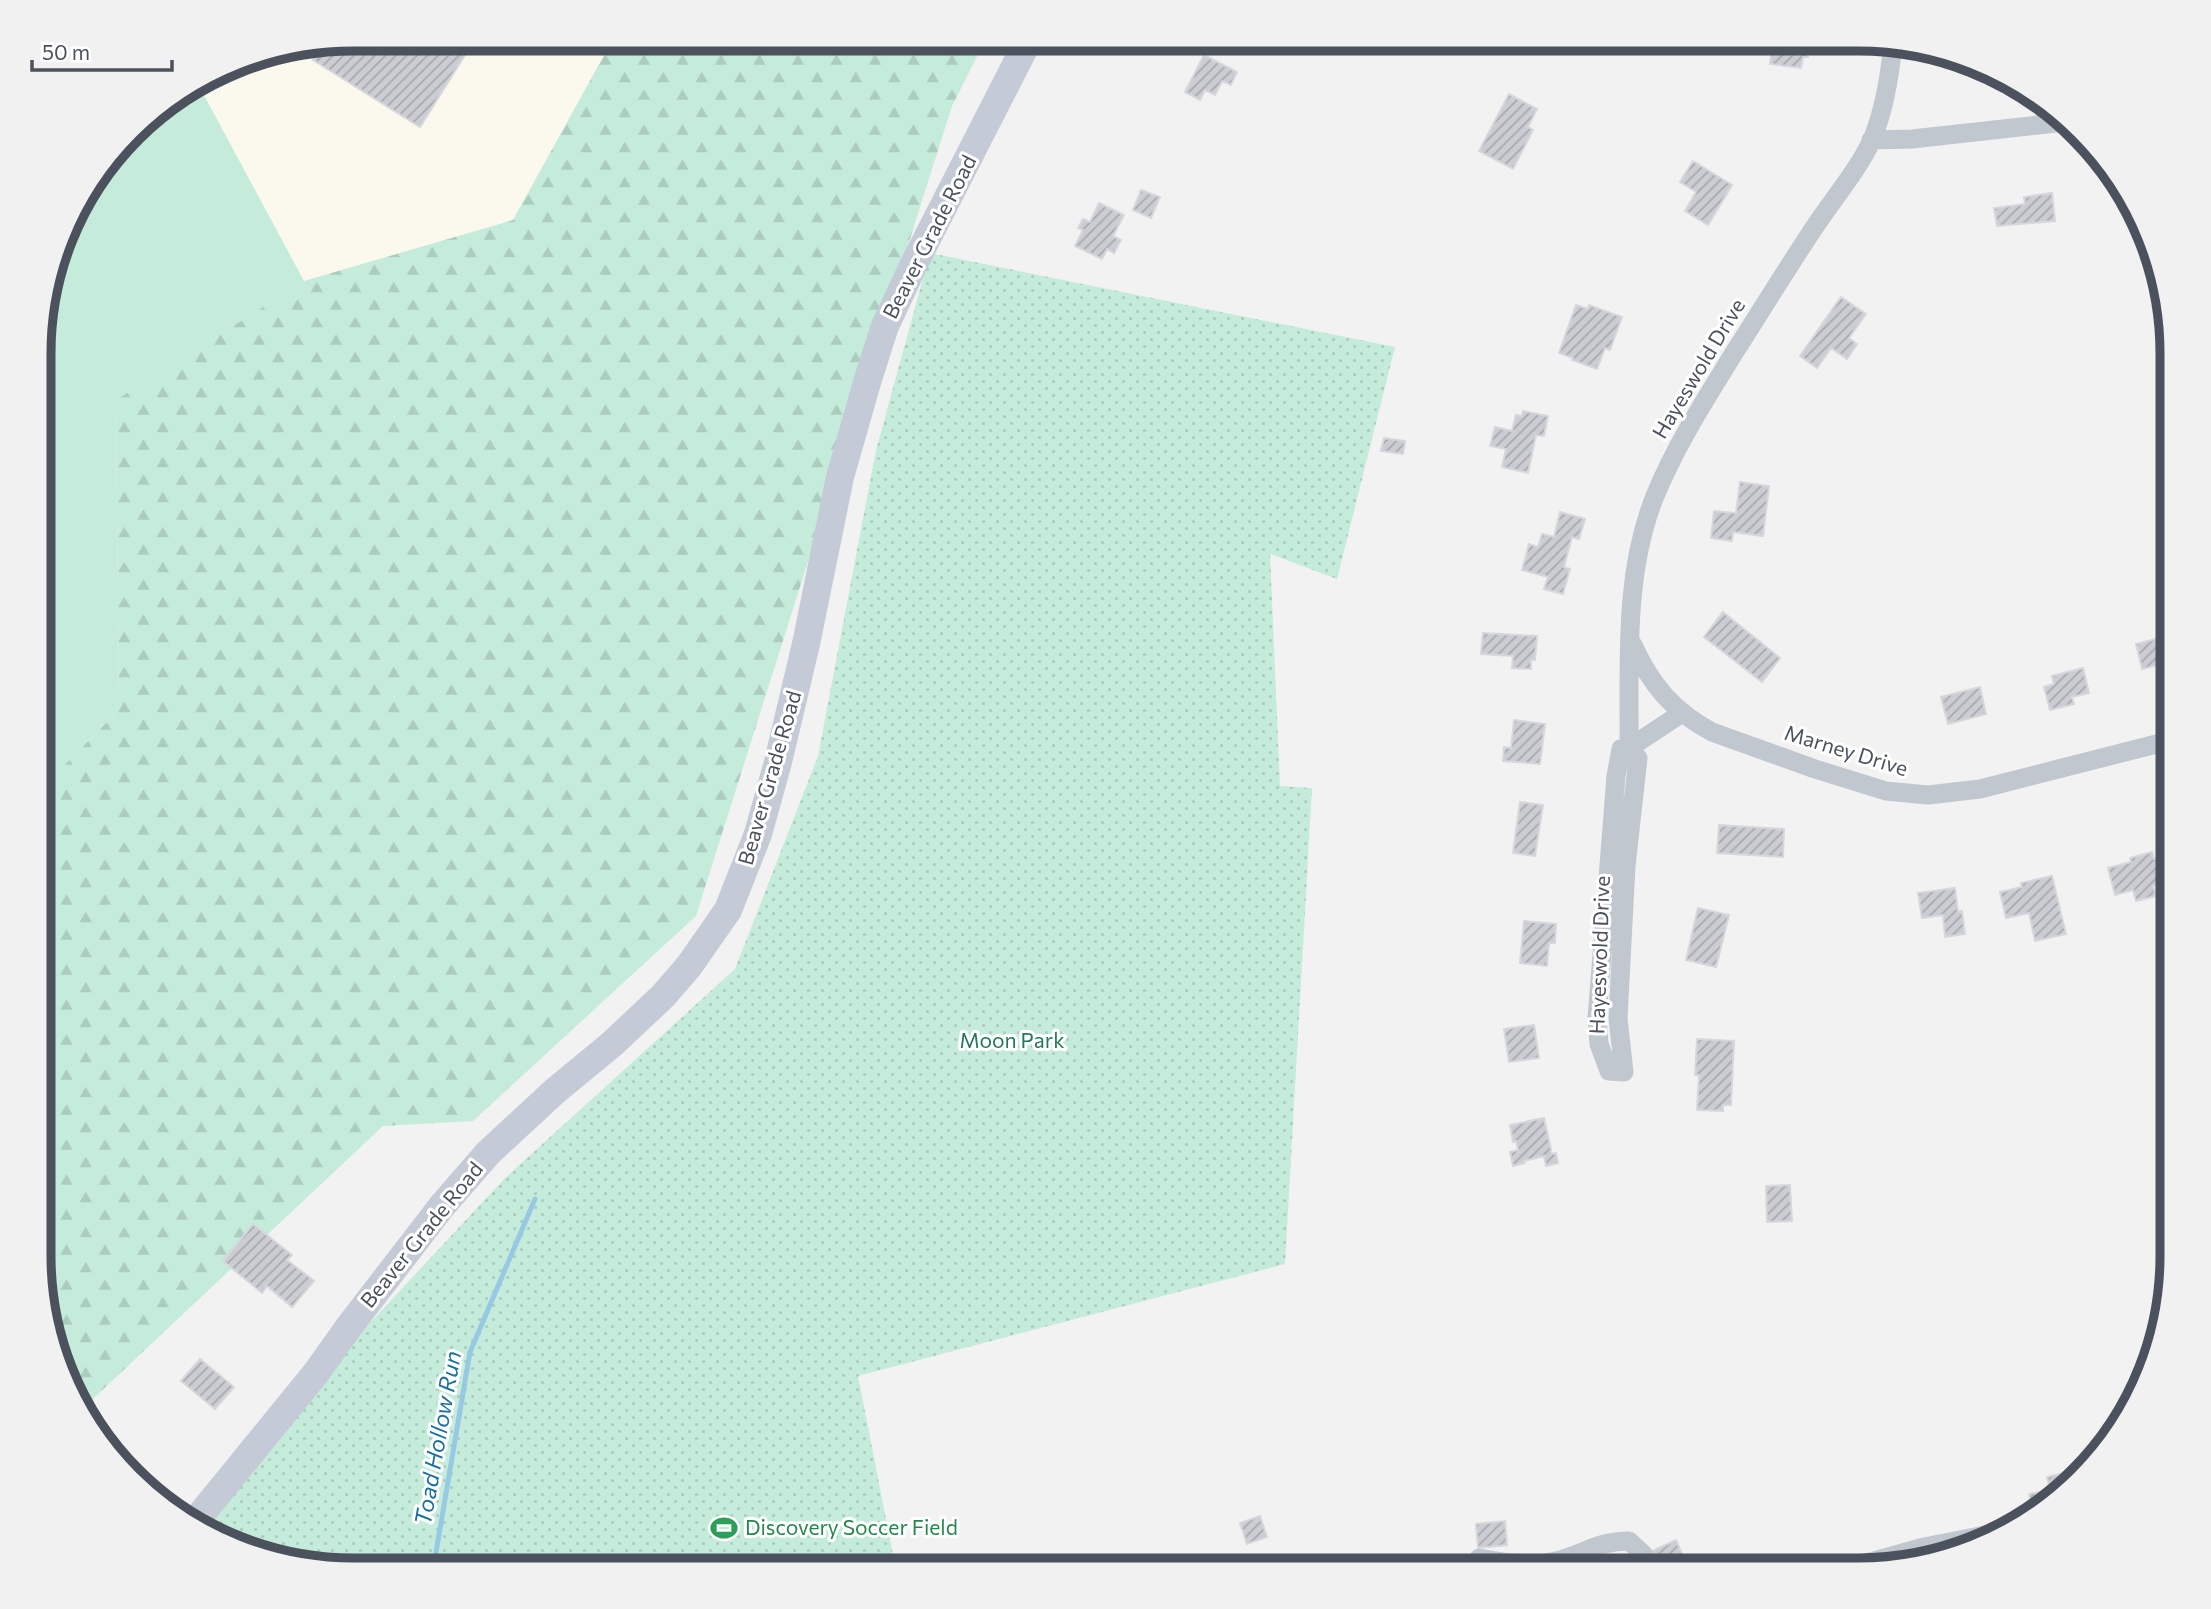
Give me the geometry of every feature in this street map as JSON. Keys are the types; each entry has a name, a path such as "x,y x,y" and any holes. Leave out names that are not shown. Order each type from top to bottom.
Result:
{"main road":[{"name":"Beaver Grade Road","path":"199,1517 316,1373 442,1206 488,1153 663,996 701,950 727,910 758,834 778,762 803,657 840,477 885,326 1023,51"}],"street":[{"name":"Hayeswold Drive","path":"1629,748 1621,749 1616,776 1597,1018 1599,1044 1605,1064 1609,1071 1617,1073 1623,1072 1618,1018 1626,866 1638,758 1629,748 1633,594 1640,552 1654,499 1690,423 1871,140 1886,96 1892,52"},
{"path":"1871,140 1922,138 2055,123"},
{"name":"Marney Drive","path":"1631,641 1653,683 1682,713 1712,732 1886,791 1928,795 1980,789 2160,743"},
{"path":"1629,748 1682,713"},
{"path":"1889,1557 1962,1540"},
{"path":"1564,1558 1613,1541 1629,1541 1644,1555 1643,1558"}],"shaded area":[{"path":"333,51 606,51 513,220 304,281 202,91 274,61"}],"green space":[{"path":"606,51 980,51 952,106 696,916 473,1121 383,1126 89,1403 61,1335 51,1276 51,779 119,710 116,400 304,281 513,220"},
{"path":"202,91 304,281 116,400 119,710 51,779 53,313 67,255 82,219 102,185 139,139 169,113"},
{"name":"Moon Park","path":"930,253 1395,347 1337,579 1270,554 1280,786 1312,788 1285,1264 858,1376 894,1558 333,1558 274,1548 210,1522 368,1325 505,1178 735,969 818,756 876,450"}],"building":[{"path":"333,51 468,51 420,127 313,60 318,53"},
{"path":"1772,51 1808,51 1808,57 1803,57 1801,68 1770,64"},
{"path":"1204,55 1237,72 1231,85 1222,81 1215,95 1205,90 1200,100 1185,92"},
{"path":"1509,94 1537,109 1528,127 1533,130 1513,169 1479,151"},
{"path":"1693,161 1732,185 1708,225 1685,211 1696,192 1680,182"},
{"path":"1141,190 1160,197 1151,218 1133,210"},
{"path":"2052,193 2055,221 1997,226 1994,208 2025,204 2024,197"},
{"path":"1099,203 1124,215 1113,236 1121,240 1114,253 1107,249 1102,259 1075,246 1083,230 1078,228 1083,219 1090,222"},
{"path":"1841,297 1866,314 1849,338 1857,344 1847,359 1831,348 1817,368 1800,356"},
{"path":"1576,305 1588,309 1589,305 1622,317 1610,350 1605,348 1597,369 1559,353"},
{"path":"1523,411 1548,416 1544,436 1536,435 1528,473 1502,467 1506,449 1490,446 1495,427 1512,431 1516,415 1522,416"},
{"path":"1384,438 1405,441 1403,454 1381,451"},
{"path":"1740,482 1769,486 1763,536 1733,532 1732,541 1711,538 1714,511 1736,513"},
{"path":"1560,512 1585,519 1579,539 1572,537 1564,567 1570,569 1563,594 1544,589 1548,577 1522,570 1529,544 1538,547 1542,534 1554,537"},
{"path":"1723,612 1780,658 1762,682 1704,637"},
{"path":"1483,633 1537,636 1535,660 1531,660 1531,669 1512,668 1513,656 1481,654"},
{"path":"2160,638 2160,665 2142,669 2136,644"},
{"path":"2083,668 2089,693 2072,697 2074,704 2050,710 2044,687 2054,684 2052,676"},
{"path":"1980,687 1986,714 1948,724 1941,697"},
{"path":"1514,720 1545,724 1540,764 1503,761 1504,747 1511,748"},
{"path":"1520,802 1543,805 1535,856 1513,853"},
{"path":"1719,825 1784,829 1783,857 1717,853"},
{"path":"2152,852 2154,859 2160,857 2160,884 2153,886 2156,896 2136,901 2133,890 2115,895 2108,868 2131,862 2130,858"},
{"path":"2052,876 2066,934 2035,941 2029,913 2006,918 2000,892 2022,887 2021,883"},
{"path":"1955,888 1958,912 1962,911 1965,934 1945,937 1943,915 1922,918 1918,893"},
{"path":"1698,908 1729,915 1716,967 1686,960"},
{"path":"1524,921 1556,924 1555,943 1549,943 1547,966 1520,963"},
{"path":"1534,1025 1539,1058 1509,1062 1504,1029"},
{"path":"1697,1039 1734,1041 1731,1105 1723,1105 1723,1111 1697,1110"},
{"path":"1544,1118 1552,1154 1556,1153 1558,1163 1546,1166 1544,1156 1513,1166 1510,1152 1518,1150 1516,1141 1513,1142 1510,1125"},
{"path":"1790,1185 1792,1221 1767,1222 1766,1186"},
{"path":"253,1224 292,1255 287,1260 314,1281 292,1307 267,1286 262,1293 223,1261"},
{"path":"200,1359 234,1387 215,1409 181,1381"},
{"path":"2064,1473 2065,1477 2050,1490 2047,1477"},
{"path":"2049,1490 2031,1504 2029,1494"},
{"path":"1260,1516 1267,1537 1247,1544 1240,1523"},
{"path":"1505,1521 1507,1545 1478,1548 1476,1524"},
{"path":"1676,1540 1684,1558 1655,1558 1652,1551"}],"waterway":[{"name":"Toad Hollow Run","path":"435,1558 470,1352 535,1199"}],"place":[{"name":"Discovery Soccer Field","path":"724,1528"}]}
